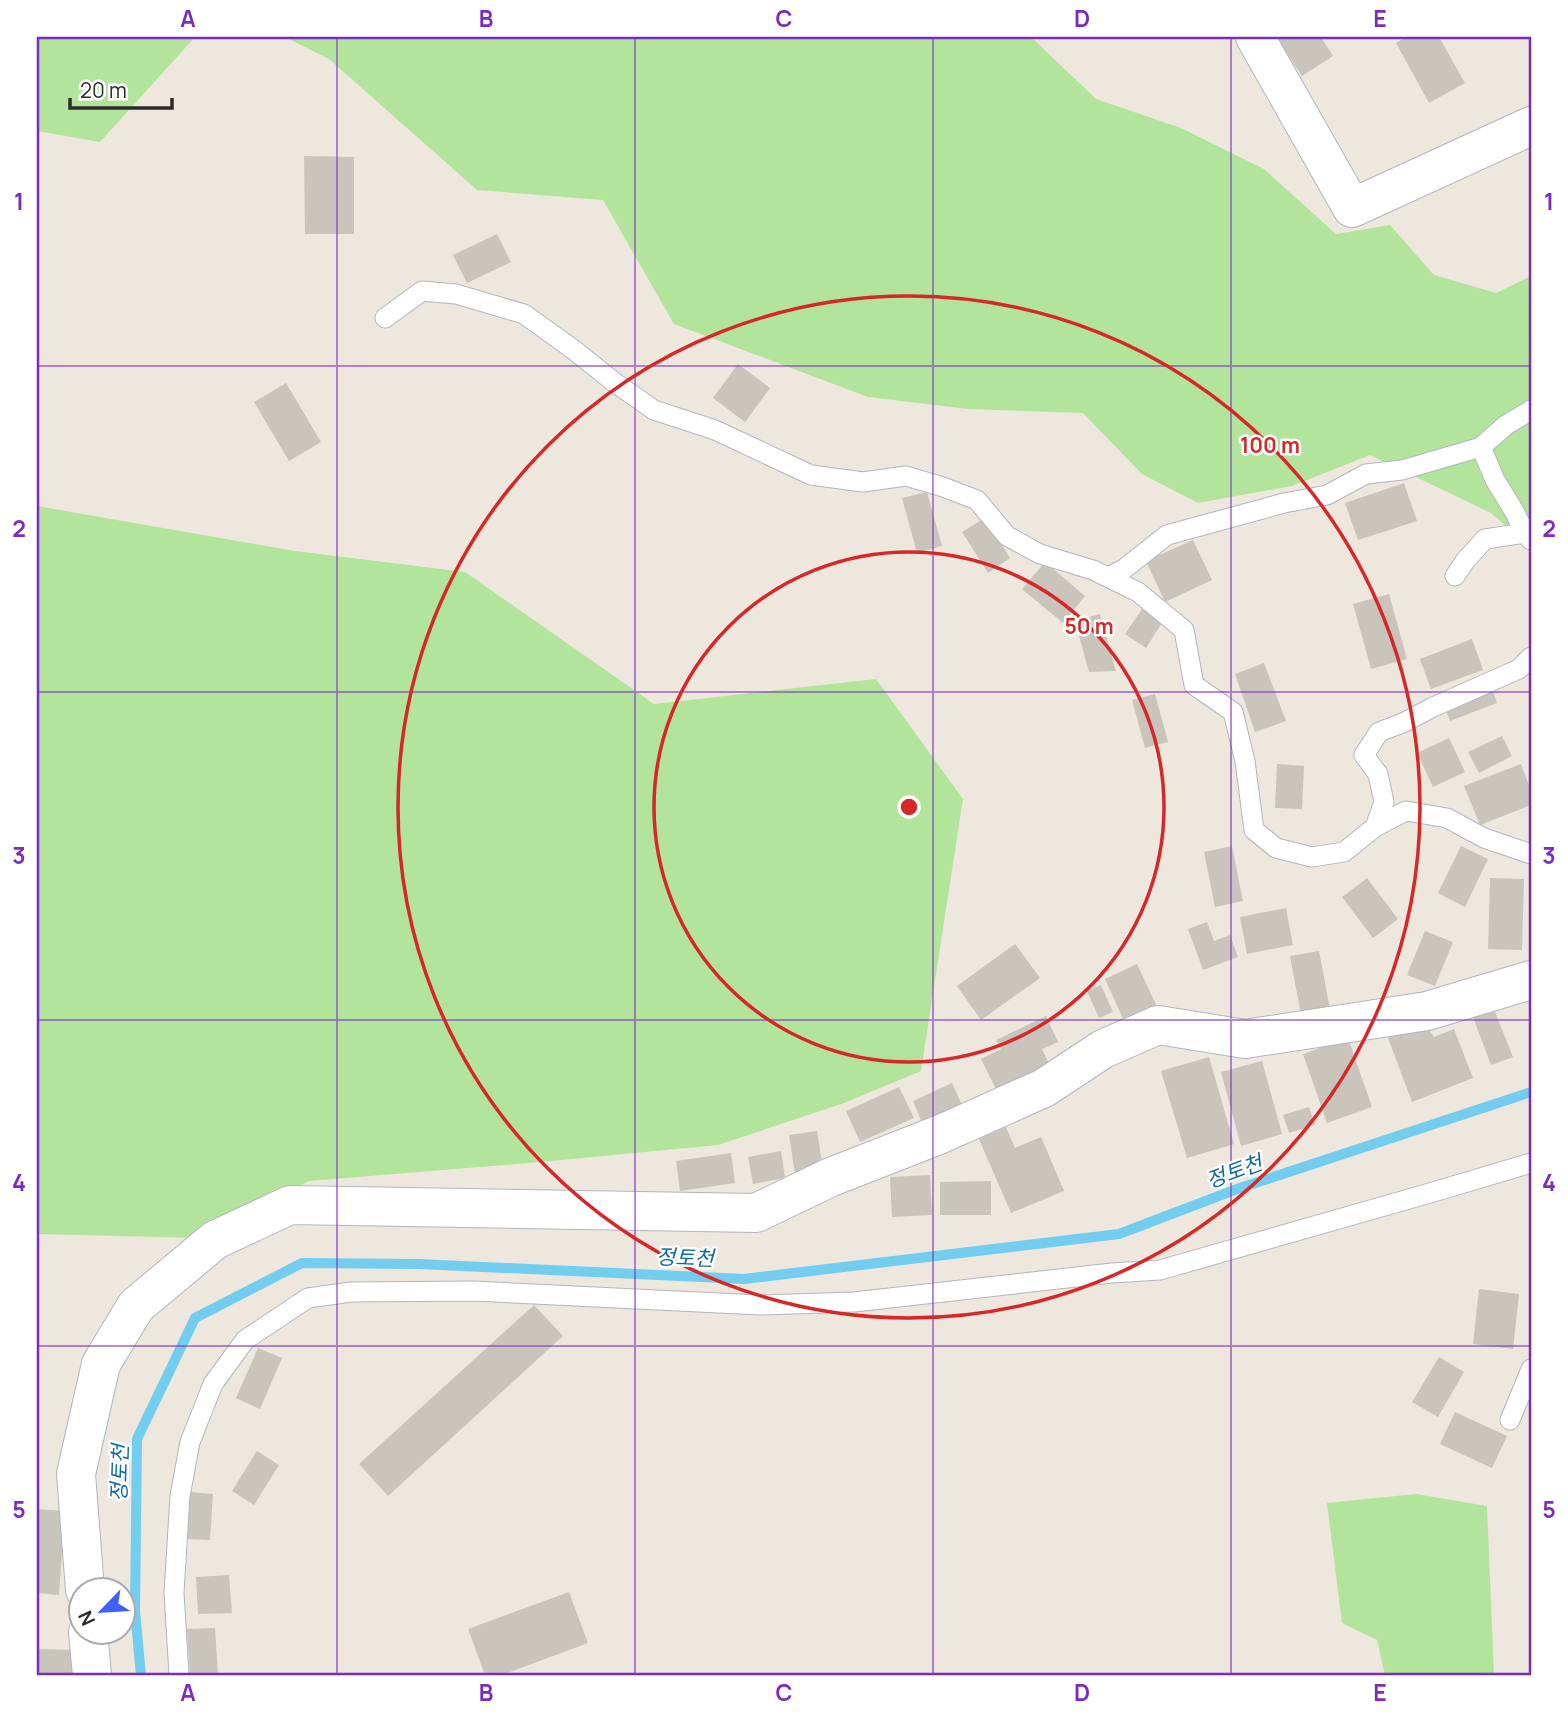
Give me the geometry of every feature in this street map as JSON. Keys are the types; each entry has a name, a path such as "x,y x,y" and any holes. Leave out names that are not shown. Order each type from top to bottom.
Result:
{"street":[{"path":"1255,37 1352,208 1531,125"},
{"path":"84,1576 76,1474 101,1364 136,1306 215,1240 290,1205 756,1213 831,1177 941,1134 1044,1088 1103,1049 1158,1025 1245,1040 1426,1011 1531,980"},
{"path":"89,1646 92,1675"}],"lane":[{"path":"385,318 422,291 456,294 524,314 654,410 716,430 811,475 863,482 906,476 943,487 977,500 1007,536 1040,554 1093,570 1138,592 1184,630 1194,685 1233,712 1245,761 1254,830 1276,848 1312,857 1344,852 1375,827 1406,811 1447,818 1483,838 1531,854"},
{"path":"1108,577 1124,569 1167,535 1284,503 1327,495 1366,474 1402,470 1481,447 1506,425 1531,410"},
{"path":"1455,576 1485,539 1528,537 1495,480 1481,447"},
{"path":"1375,827 1384,802 1377,774 1364,755 1379,732 1519,668 1531,657"},
{"path":"179,1675 174,1592 180,1496 190,1442 213,1384 245,1340 308,1298 351,1292 474,1291 760,1305 800,1304 854,1302 1160,1270 1531,1163"},
{"path":"1510,1420 1531,1369"}],"green space":[{"path":"37,37 195,37 100,142 37,131"},
{"path":"285,37 1031,37 1096,99 1181,128 1264,169 1336,234 1390,225 1434,275 1496,293 1531,276 1531,548 1491,513 1370,455 1292,486 1198,503 1142,474 1083,413 968,409 868,397 674,324 603,200 477,190 329,59"},
{"path":"37,506 295,551 465,572 654,704 876,679 963,799 921,1071 844,1103 718,1145 309,1181 201,1238 37,1234"},
{"path":"1416,1494 1487,1506 1494,1675 1385,1675 1377,1640 1342,1623 1327,1503"}],"building":[{"path":"1276,37 1321,37 1333,56 1302,76"},
{"path":"1406,37 1439,37 1465,83 1429,103 1396,43"},
{"path":"304,156 354,157 354,234 305,234"},
{"path":"497,234 511,262 467,283 453,255"},
{"path":"738,364 770,388 745,422 713,398"},
{"path":"286,383 321,442 289,461 254,402"},
{"path":"1404,483 1417,521 1358,540 1345,503"},
{"path":"927,492 942,546 917,553 902,498"},
{"path":"985,518 1010,558 988,573 962,532"},
{"path":"1193,540 1212,580 1165,602 1146,561"},
{"path":"1045,562 1085,596 1063,623 1022,589"},
{"path":"1389,594 1407,659 1371,669 1353,604"},
{"path":"1142,609 1162,623 1146,648 1125,634"},
{"path":"1100,614 1116,671 1089,672 1075,621"},
{"path":"1472,639 1483,670 1431,689 1420,659"},
{"path":"1264,663 1286,721 1255,732 1235,674"},
{"path":"1492,689 1497,703 1450,721 1444,706"},
{"path":"1155,694 1168,742 1145,748 1132,700"},
{"path":"1502,736 1512,756 1479,773 1468,752"},
{"path":"1449,738 1465,772 1433,787 1417,753"},
{"path":"1277,764 1304,766 1302,809 1275,808"},
{"path":"1521,764 1531,791 1531,805 1480,825 1464,786"},
{"path":"1232,846 1243,901 1215,907 1204,852"},
{"path":"1461,846 1488,859 1465,907 1438,893"},
{"path":"1367,878 1398,919 1373,938 1342,897"},
{"path":"1490,878 1524,879 1522,950 1488,949"},
{"path":"1286,908 1293,945 1247,954 1240,917"},
{"path":"1207,922 1214,941 1230,935 1238,957 1203,970 1188,929"},
{"path":"1425,931 1453,942 1435,986 1407,975"},
{"path":"1015,944 1040,978 981,1020 957,986"},
{"path":"1319,951 1330,1009 1301,1015 1290,956"},
{"path":"1137,964 1157,1007 1124,1021 1105,979"},
{"path":"1101,985 1113,1012 1099,1018 1087,991"},
{"path":"1494,1009 1513,1057 1491,1065 1473,1017"},
{"path":"1046,1016 1058,1042 1042,1049 1051,1068 998,1093 981,1059 1001,1049 996,1040"},
{"path":"1425,1024 1434,1037 1454,1029 1473,1078 1412,1102 1388,1038"},
{"path":"1348,1038 1372,1107 1327,1123 1303,1054"},
{"path":"1209,1057 1234,1144 1187,1158 1161,1071"},
{"path":"1262,1061 1282,1134 1241,1146 1221,1072"},
{"path":"952,1083 963,1107 923,1125 913,1101"},
{"path":"899,1087 914,1118 860,1142 846,1111"},
{"path":"1309,1107 1315,1125 1289,1133 1283,1115"},
{"path":"1006,1127 1015,1148 1041,1137 1064,1191 1011,1213 979,1139"},
{"path":"817,1131 823,1169 795,1174 789,1135"},
{"path":"781,1151 785,1178 753,1184 748,1157"},
{"path":"731,1153 735,1183 680,1191 676,1161"},
{"path":"930,1175 932,1215 892,1217 890,1177"},
{"path":"991,1181 991,1215 940,1215 940,1182"},
{"path":"1479,1289 1519,1294 1513,1349 1473,1344"},
{"path":"534,1305 563,1336 388,1496 359,1464"},
{"path":"258,1348 282,1358 260,1409 236,1398"},
{"path":"1439,1357 1464,1372 1438,1417 1412,1402"},
{"path":"1455,1412 1507,1436 1492,1468 1440,1444"},
{"path":"257,1451 279,1465 254,1505 232,1491"},
{"path":"189,1492 213,1494 210,1540 186,1539"},
{"path":"37,1509 65,1511 59,1595 37,1593"},
{"path":"229,1575 232,1613 198,1614 196,1577"},
{"path":"569,1592 588,1643 502,1675 485,1675 468,1629"},
{"path":"215,1628 218,1675 190,1675 187,1629"},
{"path":"38,1649 75,1650 74,1675 37,1675"}],"waterway":[{"name":"정토천","path":"141,1675 135,1611 137,1439 195,1318 302,1263 419,1264 744,1279 1119,1234 1237,1189 1531,1092"}]}
